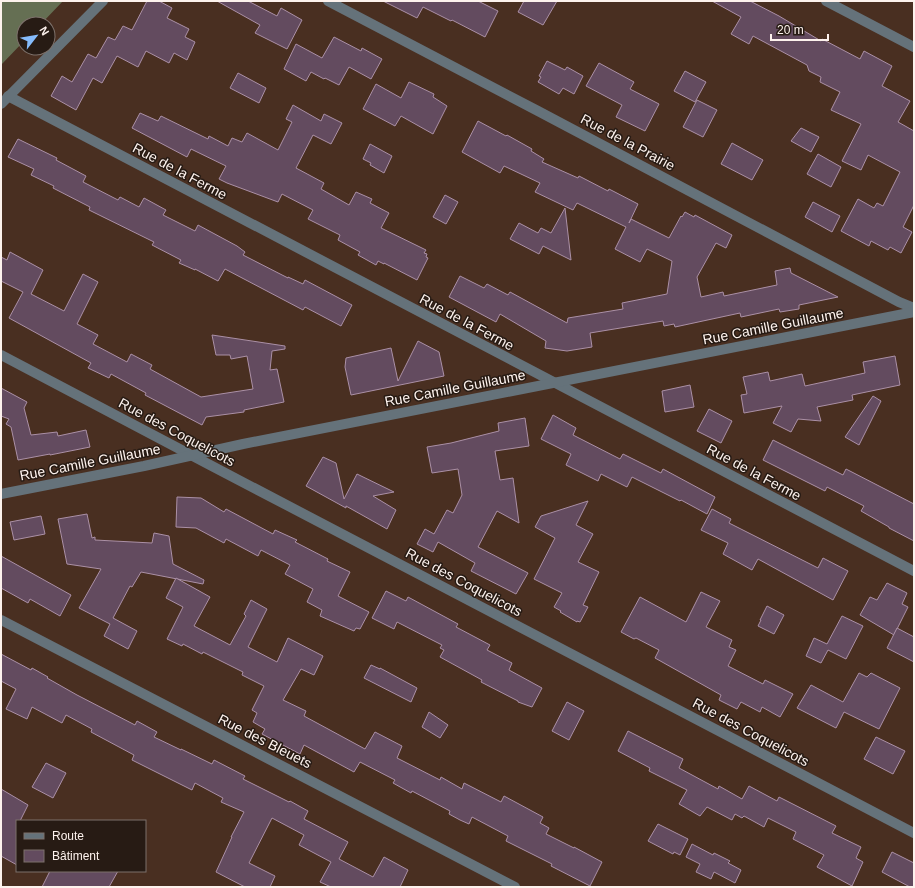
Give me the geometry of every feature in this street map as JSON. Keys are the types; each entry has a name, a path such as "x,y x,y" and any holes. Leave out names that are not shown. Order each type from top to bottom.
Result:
{"street":[{"path":"4,100 103,1"},
{"name":"Rue de la Prairie","path":"328,1 545,114 899,302 914,308"},
{"path":"826,1 914,47"},
{"name":"Rue de la Ferme","path":"4,100 554,383 914,571"},
{"name":"Rue Camille Guillaume","path":"1,494 144,466 243,444 914,312"},
{"name":"Rue des Coquelicots","path":"1,355 914,833"},
{"name":"Rue des Bleuets","path":"1,620 515,887"}],"green space":[{"path":"1,1 63,1 49,16 16,16 16,49 1,65"}],"building":[{"path":"147,1 159,1 172,8 167,18 189,29 185,37 195,42 187,60 174,53 169,63 146,51 138,67 117,56 102,83 93,78 76,110 51,96 62,76 72,82 88,54 96,58 108,37 115,40 123,26 132,30"},
{"path":"217,1 248,1 277,16 281,8 302,20 287,49 255,33 260,25"},
{"path":"383,1 478,1 498,11 485,37 423,7 417,18"},
{"path":"524,1 557,1 543,25 518,12"},
{"path":"712,1 750,1 821,41 822,39 860,59 864,51 892,66 882,86 910,101 898,122 914,131 914,205 903,227 912,232 901,253 890,247 888,250 871,241 869,246 841,231 858,199 874,208 877,203 883,206 900,172 868,155 861,170 842,161 861,124 831,110 840,92 820,82 821,77 809,71 807,65 753,36 749,44 731,34 741,17"},
{"path":"334,37 361,51 362,48 382,59 371,79 349,67 339,85 311,72 306,81 284,69 296,44 322,58"},
{"path":"547,61 565,70 567,67 583,76 574,94 563,88 559,94 538,82 541,77 539,76"},
{"path":"599,63 634,82 630,89 659,104 645,131 616,117 622,105 586,86"},
{"path":"685,71 706,82 695,102 674,91"},
{"path":"238,73 266,88 259,103 230,88"},
{"path":"409,82 434,94 433,97 447,106 433,134 401,116 395,126 363,109 376,84 401,98"},
{"path":"697,100 717,110 703,137 683,127"},
{"path":"293,105 321,121 324,114 342,123 331,144 313,135 296,168 324,183 321,189 349,205 356,192 372,199 370,203 389,213 381,228 426,250 424,253 427,254 426,257 428,258 417,280 384,263 378,261 376,265 358,255 360,252 338,240 340,235 308,219 313,210 282,194 278,202 227,183 219,179 226,166 191,149 187,157 132,128 140,113 158,121 161,116 208,139 209,136 228,146 232,138 242,142 247,133 278,150 292,122 286,119"},
{"path":"478,121 532,149 531,151 544,159 542,162 578,178 579,176 608,191 609,189 638,204 629,223 631,219 669,238 681,216 682,217 685,212 694,217 695,215 732,235 726,248 716,243 697,277 701,297 723,292 724,296 777,285 775,271 790,268 791,273 838,297 799,305 799,309 780,312 779,309 741,317 740,313 675,327 674,324 664,326 663,321 590,333 592,347 567,351 545,348 546,341 500,314 496,322 449,297 460,276 484,288 487,284 508,295 510,292 567,323 568,318 623,309 622,303 667,294 672,261 647,249 640,262 615,249 626,227 577,203 573,210 535,192 540,183 504,166 500,173 462,152"},
{"path":"801,128 819,137 811,152 791,141"},
{"path":"18,139 57,158 56,160 86,176 83,182 118,200 120,197 139,207 144,198 166,210 163,215 195,231 198,225 237,246 245,252 243,255 288,278 303,284 305,280 352,305 341,326 305,307 303,310 225,269 218,281 195,269 179,263 181,260 152,245 154,242 89,210 90,207 53,188 54,186 31,175 34,169 8,157"},
{"path":"732,143 763,160 752,180 721,164"},
{"path":"370,144 392,156 384,173 363,159"},
{"path":"818,154 841,167 831,187 807,174"},
{"path":"445,195 458,202 446,224 433,217"},
{"path":"813,202 840,216 832,232 805,217"},
{"path":"565,208 571,260 543,246 539,254 510,239 519,223 538,233 541,228 551,233"},
{"path":"10,252 43,270 31,294 64,311 83,274 98,282 77,324 98,335 93,344 127,362 131,354 152,365 150,369 201,397 253,389 247,356 231,359 230,355 216,355 212,335 285,346 285,349 272,351 270,370 277,369 284,402 244,410 244,412 206,417 202,425 145,395 146,393 111,374 109,378 88,368 91,363 9,318 23,292 1,281 1,257 7,260"},
{"path":"418,341 439,352 444,376 351,395 345,367 346,358 391,348 398,381"},
{"path":"895,356 900,385 852,395 853,400 817,407 821,421 798,419 791,432 773,423 782,406 744,413 741,395 747,394 743,377 768,372 770,381 802,374 805,386 865,373 863,362"},
{"path":"690,385 694,407 665,412 662,391"},
{"path":"1,388 27,402 24,408 31,435 57,432 58,436 86,430 90,447 18,460 11,427 6,424 9,419 1,416"},
{"path":"873,396 881,401 859,445 845,437"},
{"path":"709,409 732,421 721,443 697,431"},
{"path":"553,415 576,428 573,435 620,459 623,454 661,473 663,469 715,497 707,514 632,477 627,487 601,474 598,481 566,465 571,454 541,439"},
{"path":"525,418 529,446 495,451 500,480 513,478 519,523 497,511 478,547 528,573 516,594 471,571 475,563 438,542 433,552 417,544 425,529 434,534 447,510 453,513 462,495 458,469 432,473 427,447 451,443 499,431 498,423"},
{"path":"773,440 843,475 846,469 914,504 914,541 861,511 864,506 827,487 825,491 763,460"},
{"path":"323,457 336,463 344,499 357,474 394,492 373,496 396,510 387,529 306,486"},
{"path":"177,497 201,498 224,512 226,509 273,534 275,530 297,540 295,542 328,559 327,561 350,572 338,596 369,612 360,629 356,628 354,631 320,616 322,610 307,602 313,589 285,574 290,565 261,550 258,556 226,539 224,543 196,528 176,527"},
{"path":"588,501 576,525 593,534 578,562 599,572 583,605 588,607 580,622 577,622 554,607 562,593 534,579 555,538 535,527 541,516"},
{"path":"712,509 731,519 729,523 818,568 823,558 848,571 833,600 758,559 752,570 723,554 728,543 701,530"},
{"path":"87,514 92,538 95,537 95,540 152,543 154,533 169,536 173,564 204,580 203,584 141,572 132,587 130,586 113,618 137,631 128,649 104,636 110,624 79,608 101,569 67,564 58,519"},
{"path":"41,516 45,534 14,540 10,522"},
{"path":"1,556 71,595 60,616 30,599 28,603 1,588"},
{"path":"176,578 210,597 194,626 230,645 246,616 244,614 251,600 267,609 248,647 277,662 288,638 323,656 314,675 301,669 283,700 306,711 304,716 365,749 375,732 402,746 397,758 440,780 441,777 462,789 464,783 501,802 504,796 543,817 540,823 549,828 546,834 602,862 590,886 551,866 552,864 506,841 508,836 472,817 469,824 460,820 449,814 450,811 412,791 411,793 393,783 395,780 360,762 354,772 304,745 300,754 262,734 265,729 253,722 257,713 252,710 264,686 242,675 243,672 203,652 202,654 183,644 182,646 167,639 183,607 166,598"},
{"path":"887,583 907,593 902,604 908,607 894,635 860,615 870,597 877,600"},
{"path":"386,591 406,601 408,597 458,624 456,627 490,645 487,650 512,663 509,670 542,688 532,707 518,702 481,682 482,680 440,657 444,650 440,648 442,645 397,622 394,629 372,618"},
{"path":"701,592 720,601 706,627 732,640 729,647 736,650 728,666 763,684 765,680 793,694 780,717 762,707 760,712 741,702 737,709 719,700 721,695 655,658 659,650 621,632 640,597 686,622"},
{"path":"767,606 784,615 774,634 758,626"},
{"path":"842,616 863,626 846,659 828,650 821,663 806,656 814,638 827,644"},
{"path":"897,628 914,637 914,662 887,648"},
{"path":"1,654 31,670 32,668 77,695 135,725 137,721 157,732 154,737 212,764 214,760 245,776 243,779 308,811 304,819 348,842 339,859 373,877 384,857 408,870 400,887 331,887 320,882 331,862 299,845 304,835 272,818 249,863 275,876 270,887 245,887 216,872 231,837 244,812 221,802 223,798 195,783 192,790 132,760 134,755 91,732 92,729 66,715 62,723 32,707 27,719 6,709 16,689 1,681"},
{"path":"371,665 380,668 417,688 411,702 364,678"},
{"path":"859,673 867,677 871,673 900,688 879,729 844,712 836,728 797,708 811,685 843,702"},
{"path":"567,702 584,711 569,740 552,731"},
{"path":"429,712 448,725 440,738 422,727"},
{"path":"628,731 683,759 679,768 718,789 719,786 742,799 749,786 777,801 779,797 836,826 832,833 861,847 856,858 863,862 852,886 817,867 824,855 793,839 796,832 768,818 764,827 744,816 742,818 735,814 732,820 707,807 700,816 679,804 687,790 649,771 650,768 618,751"},
{"path":"876,737 905,751 893,774 864,759"},
{"path":"46,763 66,773 53,798 32,787"},
{"path":"1,789 28,805 20,820 16,820 16,864 1,856"},
{"path":"658,824 688,839 680,855 674,852 673,854 648,841"},
{"path":"692,844 713,855 714,853 730,861 728,863 741,870 735,883 714,872 711,879 696,872 700,864 686,857"},
{"path":"892,852 914,863 914,887 910,887 882,872"},
{"path":"50,872 117,872 109,887 42,887"}]}
